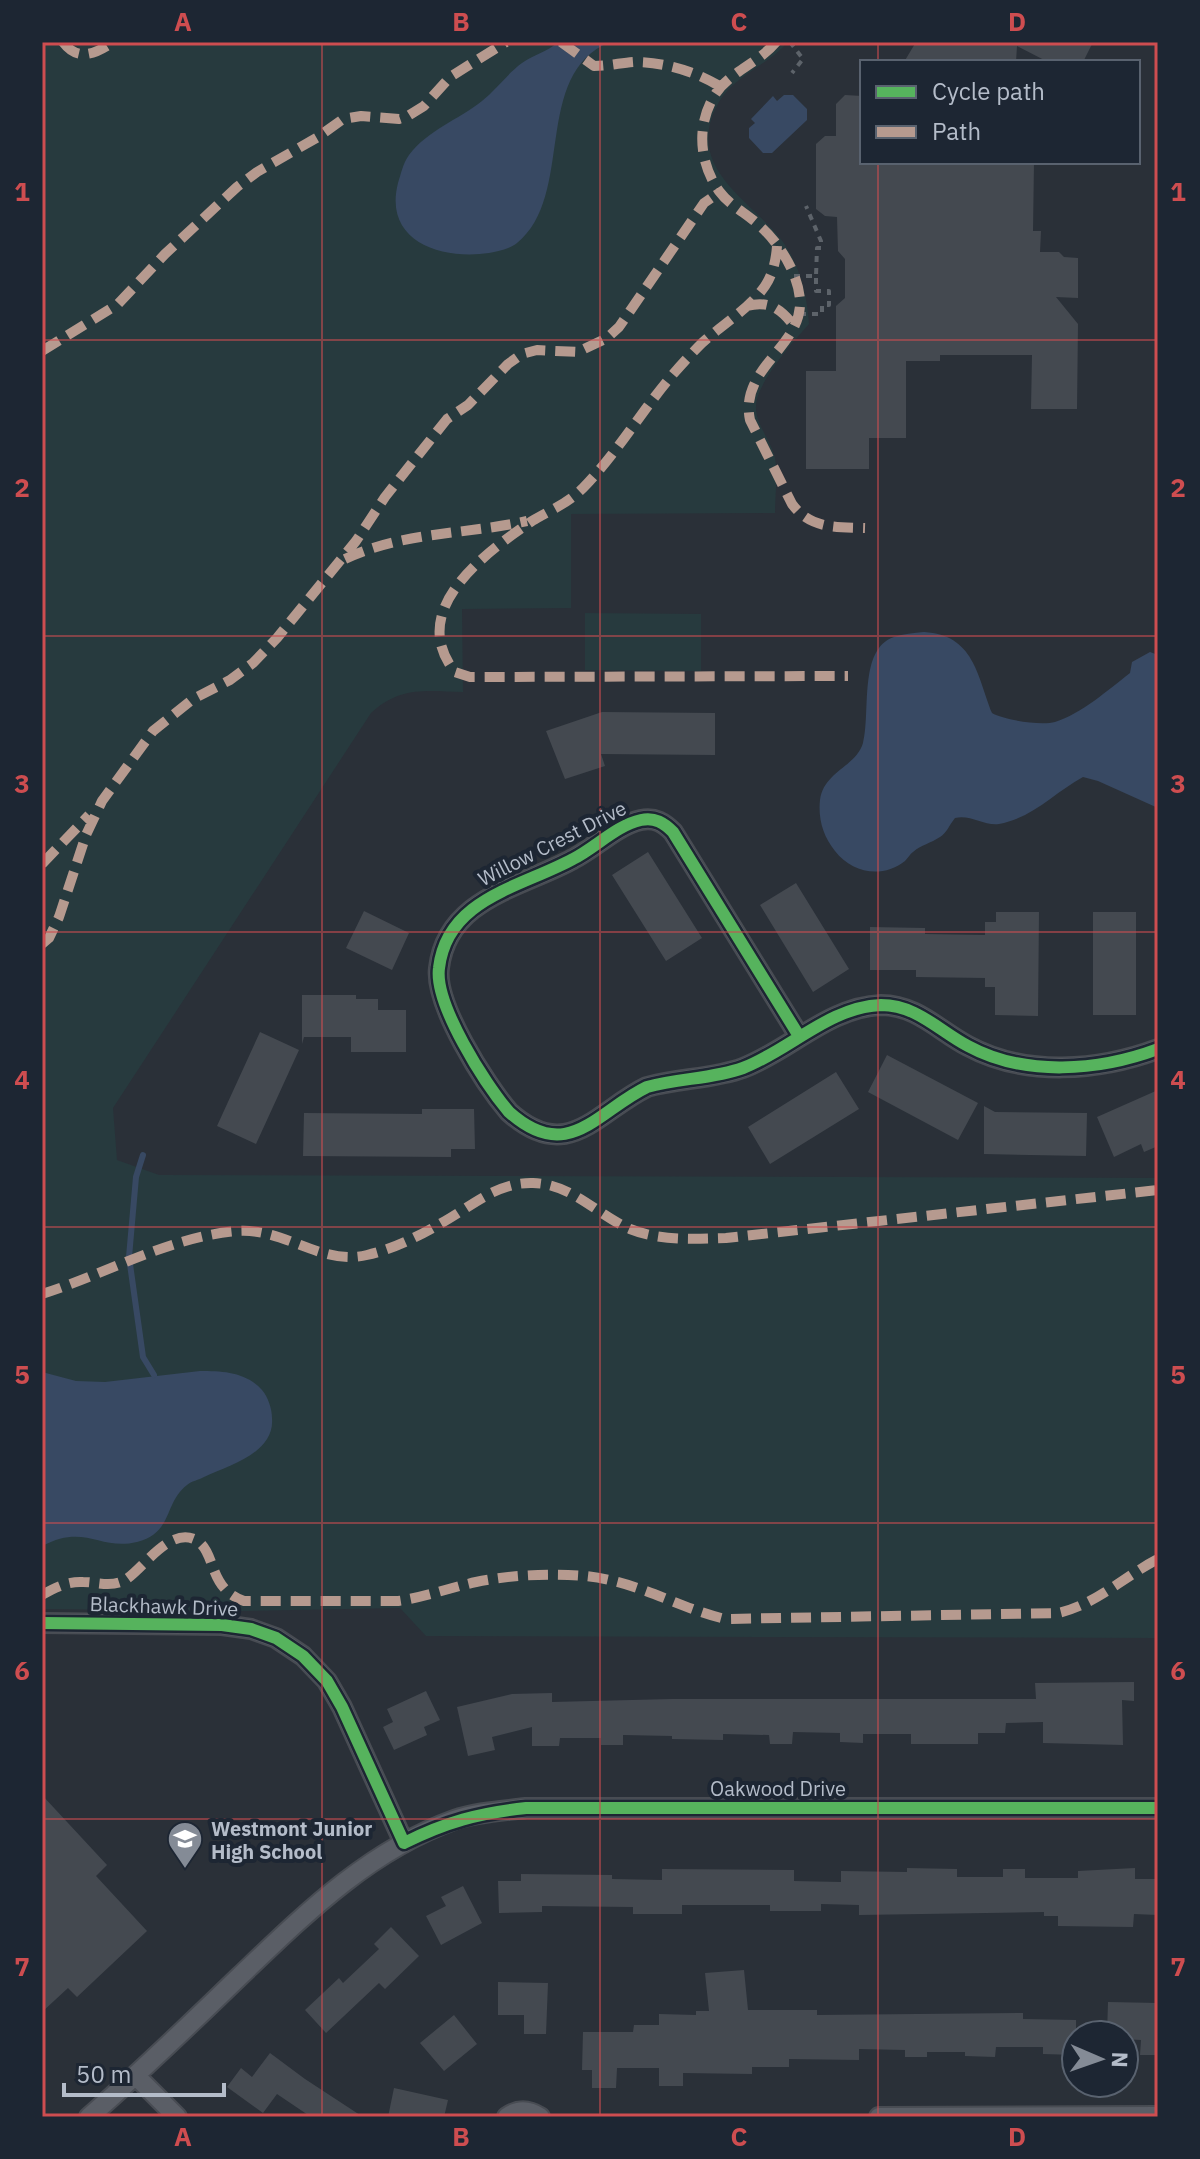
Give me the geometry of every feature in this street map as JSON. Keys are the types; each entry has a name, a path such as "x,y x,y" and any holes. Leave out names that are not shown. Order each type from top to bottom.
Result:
{"street":[{"name":"Willow Crest Drive","path":"799,1036 673,832 653,819 632,822 576,858 484,900 458,922 442,952 438,987 449,1018 509,1112 520,1122 546,1132 576,1132 589,1127 634,1093 647,1087 741,1068 850,1011 881,1005 916,1012 983,1053 1025,1065 1098,1065 1119,1062 1158,1049"},
{"name":"Blackhawk Drive","path":"42,1623 222,1625 251,1629 276,1638 303,1656 327,1681 404,1843"},
{"name":"Oakwood Drive","path":"89,2117 297,1922 372,1862 404,1843 457,1819 526,1808 1158,1808"},
{"path":"136,2076 177,2117"},
{"path":"507,2117 520,2111 540,2117"},
{"path":"879,2117 1157,2116"}],"path":[{"path":"790,42 803,59 792,73"},
{"path":"800,314 822,314 822,305 829,305 829,291 816,291 817,248 821,248 821,241 806,206"},
{"path":"794,276 816,276"}],"green space":[{"path":"42,42 788,42 725,93 710,124 709,144 723,178 787,247 801,279 806,301 809,324 769,374 756,406 758,419 775,458 775,513 571,514 571,608 462,609 463,692 403,694 371,713 113,1108 117,1160 159,1175 1158,1178 1158,1638 426,1636 400,1608 241,1611 42,1609"},
{"path":"585,613 701,614 701,671 585,670"}],"water":[{"path":"558,42 610,42 586,58 570,80 561,107 545,196 535,222 517,243 489,253 453,253 420,243 399,220 396,203 398,183 409,155 434,132 482,101 522,63"},
{"path":"784,95 793,95 807,109 807,120 772,153 763,153 749,138 749,128 755,123 751,119 773,96 777,101"},
{"path":"924,632 941,635 964,649 977,671 992,713 1032,723 1055,722 1075,713 1130,673 1132,662 1150,652 1158,655 1158,808 1083,777 1011,821 993,824 955,818 942,836 916,850 896,867 868,871 842,858 822,827 820,800 823,790 827,782 854,758 863,743 870,668 875,654 894,637"},
{"path":"200,1371 241,1376 256,1384 264,1393 271,1411 271,1430 259,1449 179,1492 163,1525 149,1537 124,1544 70,1537 42,1546 42,1372 76,1381 105,1382"}],"building":[{"path":"916,42 1093,42 1084,60 1044,60 1017,46 1016,60 905,60"},
{"path":"845,95 860,96 860,164 1034,164 1033,231 1041,231 1040,252 1059,252 1064,257 1078,258 1078,298 1056,297 1078,324 1077,409 1031,409 1032,355 940,355 940,361 906,361 906,438 869,438 869,469 806,469 806,371 836,371 836,306 845,298 845,259 838,251 837,217 825,216 816,209 816,144 825,136 836,136 836,104"},
{"path":"602,712 715,713 715,755 601,754 605,766 565,779 546,731"},
{"path":"648,852 702,938 666,961 612,875"},
{"path":"796,883 849,969 813,992 760,905"},
{"path":"364,911 409,933 392,970 346,948"},
{"path":"996,912 1039,912 1038,1016 995,1015 995,987 985,987 985,978 916,977 916,970 870,970 870,927 925,928 925,934 985,935 985,922 996,922"},
{"path":"1093,912 1136,912 1136,1015 1093,1015"},
{"path":"302,995 356,995 356,999 378,999 378,1010 406,1010 406,1052 351,1052 351,1037 304,1037 302,1044"},
{"path":"260,1032 299,1050 256,1144 217,1126"},
{"path":"887,1055 978,1103 958,1140 868,1092"},
{"path":"836,1072 859,1109 770,1164 748,1127"},
{"path":"1158,1090 1158,1146 1144,1152 1141,1144 1114,1157 1097,1117"},
{"path":"984,1106 995,1112 1087,1113 1086,1156 984,1154"},
{"path":"422,1109 474,1109 475,1149 451,1149 451,1157 303,1156 304,1113 422,1114"},
{"path":"1134,1682 1134,1701 1122,1700 1123,1745 1043,1743 1043,1722 1006,1723 1005,1733 978,1733 978,1744 911,1744 911,1734 863,1734 863,1743 840,1742 840,1733 793,1732 792,1744 770,1744 769,1735 723,1734 723,1740 623,1735 623,1745 601,1745 601,1738 560,1738 559,1746 532,1746 532,1727 492,1737 495,1750 468,1756 457,1707 512,1694 552,1693 552,1702 1036,1699 1035,1683"},
{"path":"426,1691 440,1720 424,1727 427,1735 394,1750 383,1727 393,1722 387,1709"},
{"path":"42,1795 107,1865 96,1876 147,1931 77,1997 68,1988 42,2012"},
{"path":"907,1868 957,1869 957,1877 1003,1877 1003,1869 1025,1869 1025,1878 1078,1878 1078,1871 1135,1868 1135,1879 1158,1879 1158,1915 1134,1914 1133,1927 1058,1926 1058,1916 1044,1916 1044,1912 859,1915 859,1905 821,1904 821,1911 770,1911 770,1905 682,1905 682,1914 633,1914 633,1907 542,1906 542,1912 499,1913 498,1881 521,1881 521,1874 612,1875 612,1879 662,1880 662,1869 794,1870 794,1881 841,1882 841,1871 907,1872"},
{"path":"463,1886 482,1923 441,1945 426,1916 446,1906 441,1897"},
{"path":"391,1927 419,1956 385,1989 379,1983 326,2033 305,2010 339,1978 343,1983 379,1949 374,1944"},
{"path":"744,1970 748,2010 817,2010 817,2015 1023,2013 1023,2019 1060,2020 1060,2055 1043,2054 1043,2047 996,2047 995,2057 965,2056 965,2052 927,2052 927,2057 905,2057 905,2050 859,2049 859,2060 789,2059 789,2067 752,2067 752,2074 683,2073 683,2086 659,2086 659,2068 617,2068 616,2088 592,2088 592,2070 582,2070 583,2032 633,2032 634,2025 659,2025 659,2014 696,2015 696,2011 709,2011 705,1973"},
{"path":"498,1982 548,1983 546,2034 524,2034 524,2015 498,2015"},
{"path":"1108,2002 1158,2003 1158,2055 1140,2055 1140,2019 1107,2019"},
{"path":"454,2015 477,2044 444,2071 420,2043"},
{"path":"270,2053 363,2117 311,2117 277,2094 263,2113 227,2087 241,2068 252,2077"},
{"path":"394,2088 448,2100 444,2117 388,2117"}],"waterway":[{"path":"143,1155 136,1177 129,1257 143,1357 154,1375"}],"marked path":[{"path":"63,42 81,54 100,50 113,42"},
{"path":"42,351 118,304 165,254 257,172 343,119 361,116 399,119 408,116 424,106 450,77 506,42"},
{"path":"561,42 594,66 633,62 656,64 690,72 721,87"},
{"path":"776,42 719,89 708,110 702,133 704,158 719,191 775,242 792,271 799,291 798,317 791,332 753,386 749,402 750,420 792,504 799,512 824,525 865,528"},
{"path":"42,944 49,938 59,917 86,835 102,801 153,731 193,699 230,680 253,663 356,541 385,497 447,419 468,405 508,364 522,354 537,350 578,352 607,338 619,327 704,203 720,192"},
{"path":"777,246 772,272 759,294 681,365 583,488 493,549 458,585 445,605 440,627 442,649 455,672 470,677 848,676"},
{"path":"747,306 762,304 774,307 794,326"},
{"path":"345,559 412,538 527,521"},
{"path":"42,864 89,815"},
{"path":"42,1294 163,1248 213,1234 255,1232 334,1255 367,1255 407,1241 497,1190 520,1184 560,1188 618,1223 641,1233 689,1239 726,1238 1158,1190"},
{"path":"42,1595 72,1583 109,1584 125,1580 167,1544 186,1537 203,1546 224,1588 244,1601 398,1601 489,1580 530,1575 572,1575 622,1583 725,1619 1058,1613 1085,1604 1158,1559"}],"cycle path":[{"path":"799,1036 673,832 655,820 641,820 623,827 573,859 510,887 471,910 456,925 445,944 439,968 444,1002 463,1043 487,1083 509,1112 530,1127 548,1134 565,1134 581,1128 647,1087 743,1068 844,1013 881,1005 906,1009 968,1046 1013,1063 1087,1066 1158,1049"},
{"path":"42,1623 222,1625 251,1629 276,1638 303,1656 327,1681 404,1843 463,1820 526,1808 1158,1808"}],"place":[{"name":"Westmont Junior High School","path":"185,1870"}]}
